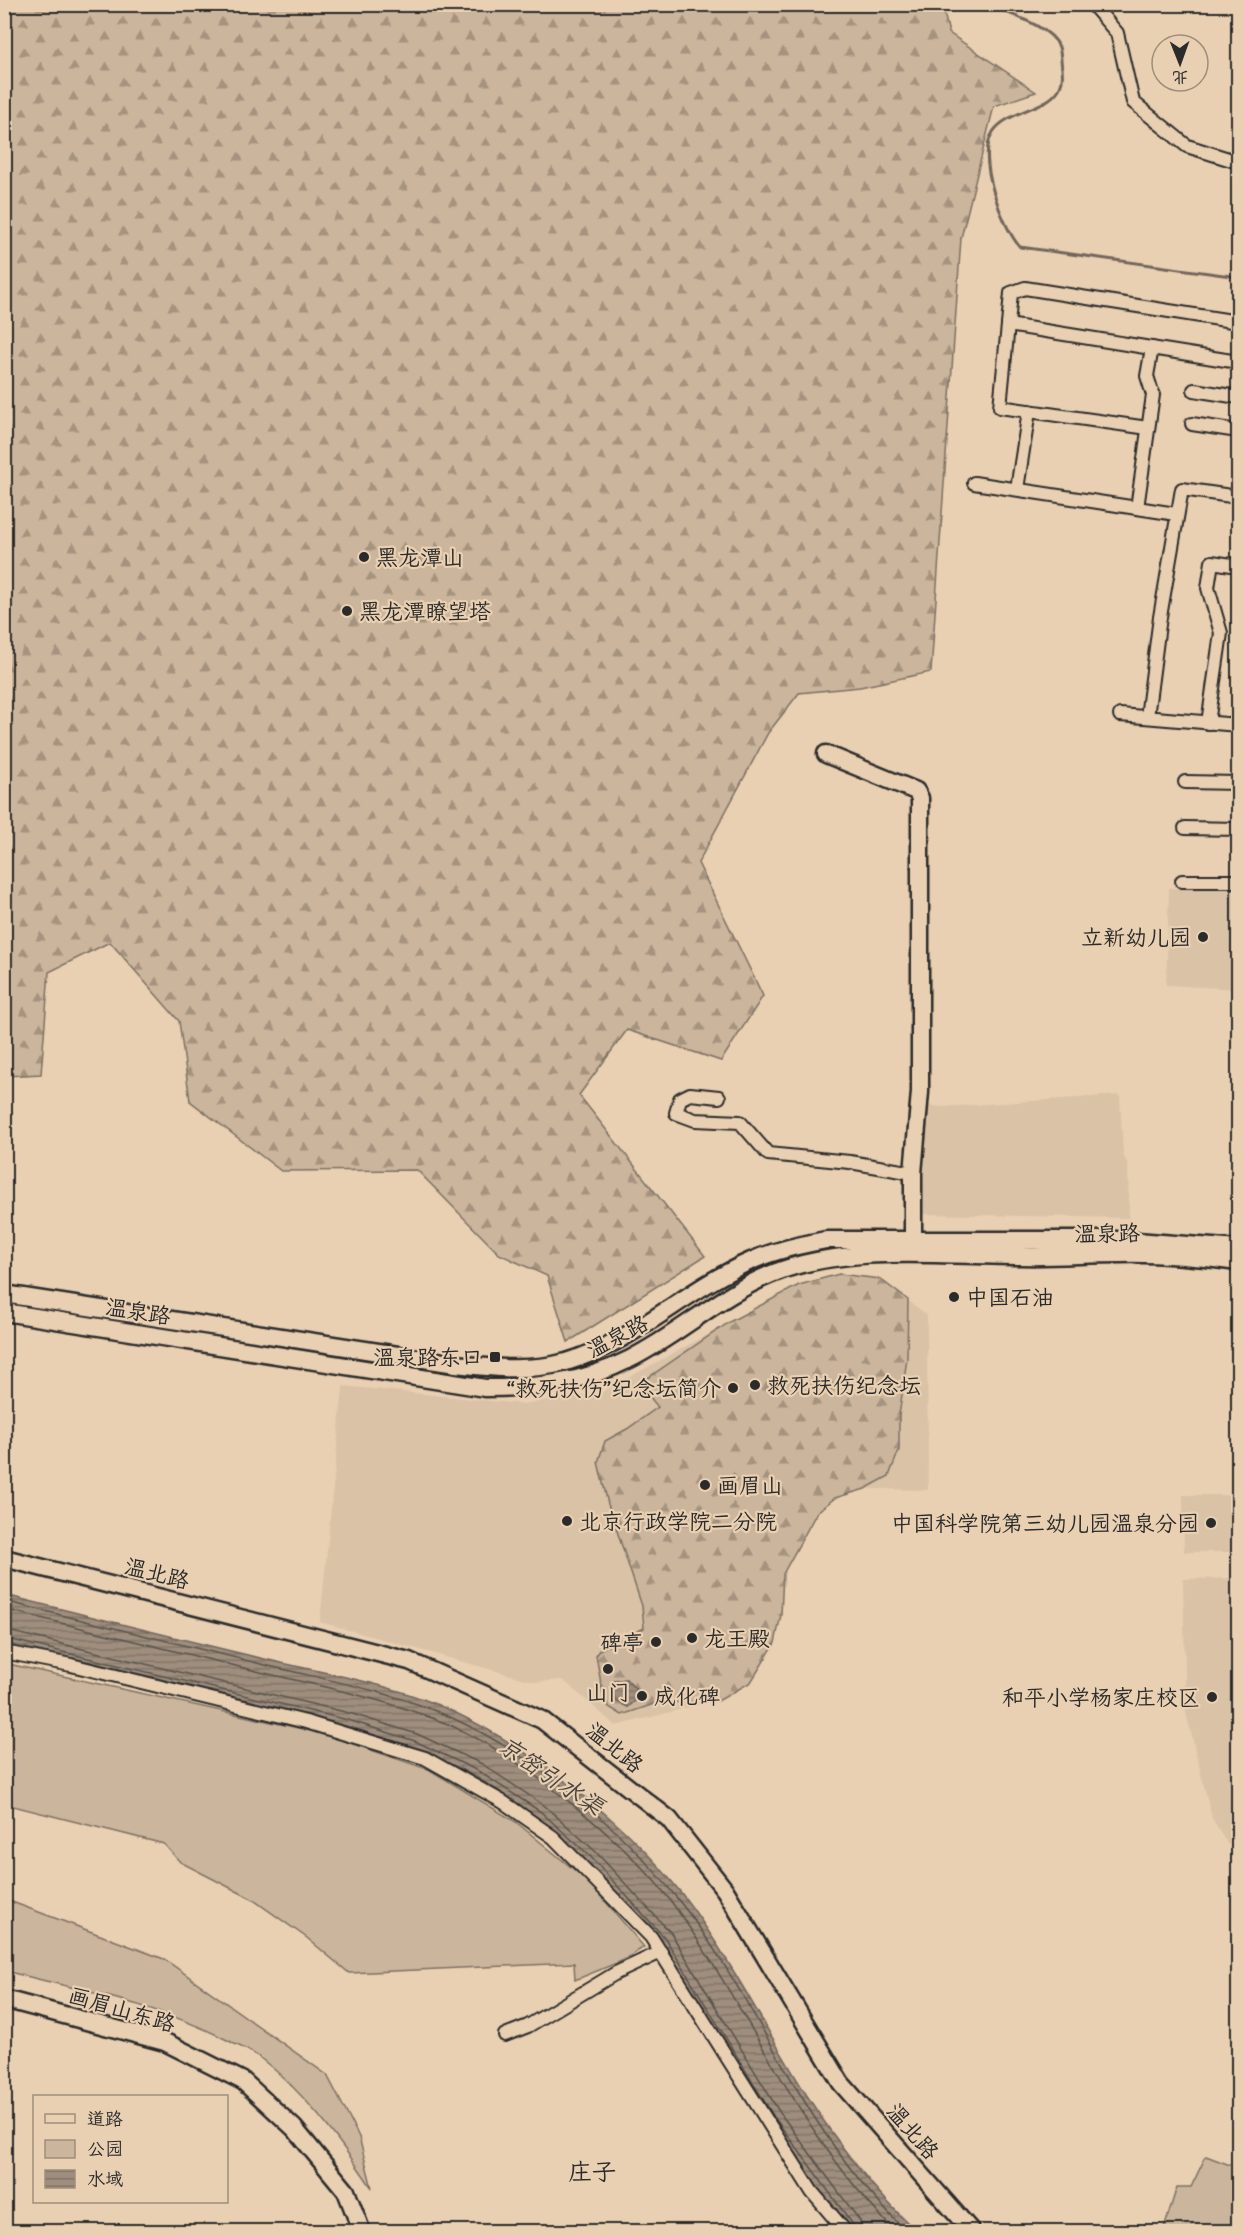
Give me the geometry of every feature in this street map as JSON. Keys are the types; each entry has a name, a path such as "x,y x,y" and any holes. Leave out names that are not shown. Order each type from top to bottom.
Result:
{"main road":[{"path":"826,754 916,792 920,798 920,1092 913,1173 913,1247"},
{"name":"温泉路","path":"4,1293 456,1364 519,1368 564,1362 605,1348 719,1277 751,1260 791,1247 826,1240 1035,1256 1123,1254 1239,1262"},
{"name":"温泉路","path":"4,1312 485,1388 540,1387 579,1380 632,1358 719,1300 774,1272 810,1262 913,1247 1124,1240 1239,1249"},
{"name":"温北路","path":"4,1558 409,1661 542,1720 669,1819 725,1890 841,2083 972,2232"},
{"name":"画眉山东路","path":"4,1999 165,2043 243,2081 294,2128 346,2191 362,2232"}],"street":[{"path":"1092,4 1117,33 1133,102 1187,146 1239,162"},
{"path":"1148,428 1000,407 1011,294 1025,288 1239,322"},
{"path":"1008,325 1239,362"},
{"path":"1137,508 1153,395 1147,376 1152,348"},
{"path":"1194,390 1239,397"},
{"path":"1017,489 1029,411"},
{"path":"1192,424 1239,431"},
{"path":"974,483 1176,514"},
{"path":"1147,717 1176,514 1182,489 1239,496"},
{"path":"1208,723 1221,633 1208,588 1212,562 1239,566"},
{"path":"1120,715 1239,725"},
{"path":"1185,782 1239,783"},
{"path":"1185,828 1239,829"},
{"path":"1182,881 1239,881"},
{"path":"718,1097 690,1094 680,1099 676,1113 695,1120 740,1122 768,1154 808,1156 913,1173"},
{"path":"4,1653 70,1665 306,1722 425,1758 502,1802 553,1837 651,1937 812,2192 846,2232"},
{"path":"505,2035 528,2026 616,1973 661,1952"}],"shaded area":[{"name":"立新幼儿园","path":"1169,888 1238,889 1238,989 1166,985"},
{"path":"1120,1095 1123,1155 1128,1164 1129,1218 923,1214 924,1105 942,1107"},
{"name":"北京行政学院二分院","path":"839,1274 877,1277 927,1315 928,1490 828,1488 782,1551 741,1669 706,1703 616,1726 563,1680 536,1682 320,1622 343,1386 522,1404 602,1392 799,1285"},
{"name":"中国科学院第三幼儿园温泉分园","path":"1183,1495 1238,1495 1238,1552 1184,1552"},
{"name":"和平小学杨家庄校区","path":"1238,1578 1238,1839 1228,1845 1212,1818 1186,1713 1183,1579"}],"green space":[{"path":"5,4 942,5 949,33 1036,92 994,106 961,238 931,672 860,687 799,693 768,733 698,863 763,996 721,1061 627,1030 579,1095 705,1256 568,1342 547,1276 499,1254 417,1170 281,1171 190,1101 179,1021 110,942 49,972 41,1074 5,1076"},
{"path":"839,1274 880,1279 908,1300 907,1358 899,1416 899,1450 889,1476 865,1489 835,1498 817,1512 783,1574 781,1615 775,1643 751,1682 718,1701 657,1703 622,1715 609,1707 603,1695 596,1655 599,1650 644,1628 642,1606 608,1504 598,1462 605,1441 658,1407 639,1384 731,1321 799,1285","holes":["626,1679 641,1695 628,1707 616,1701 611,1687 614,1681"]},
{"path":"4,1663 321,1733 430,1770 516,1822 589,1882 644,1947 624,1960 575,1980 574,1963 349,1973 307,1938 252,1899 180,1862 164,1844 5,1804"},
{"path":"4,1899 164,1959 327,2075 359,2137 372,2188 307,2101 276,2071 253,2053 204,2029 149,2008 5,1971"},
{"path":"1206,2156 1238,2168 1238,2231 1163,2231 1177,2187 1191,2187"}],"water":[{"name":"京密引水渠","path":"5,1595 411,1695 454,1712 485,1728 547,1768 607,1815 635,1841 682,1894 716,1942 806,2094 830,2130 871,2183 916,2231 851,2231 822,2196 769,2120 660,1942 585,1860 537,1817 475,1776 413,1747 346,1726 5,1643"},
{"path":"626,1679 641,1696 628,1707 616,1701 611,1687 614,1681"}],"waterway":[{"path":"985,4 1047,32 1054,39 1060,52 1062,79 1056,94 998,126 989,143 989,174 993,191 1006,224 1020,247 1238,277"}],"place":[{"name":"黑龙潭山","path":"364,557"},
{"name":"黑龙潭瞭望塔","path":"347,611"},
{"name":"立新幼儿园","path":"1203,937"},
{"name":"中国石油","path":"954,1297"},
{"name":"温泉路东口","path":"495,1357"},
{"name":"救死扶伤纪念坛","path":"755,1385"},
{"name":"“救死扶伤”纪念坛简介","path":"733,1388"},
{"name":"画眉山","path":"705,1485"},
{"name":"北京行政学院二分院","path":"567,1521"},
{"name":"中国科学院第三幼儿园温泉分园","path":"1211,1523"},
{"name":"龙王殿","path":"692,1638"},
{"name":"碑亭","path":"656,1642"},
{"name":"山门","path":"608,1669"},
{"name":"成化碑","path":"642,1696"},
{"name":"和平小学杨家庄校区","path":"1212,1697"}],"district":[{"name":"庄子","path":"592,2172"}]}
